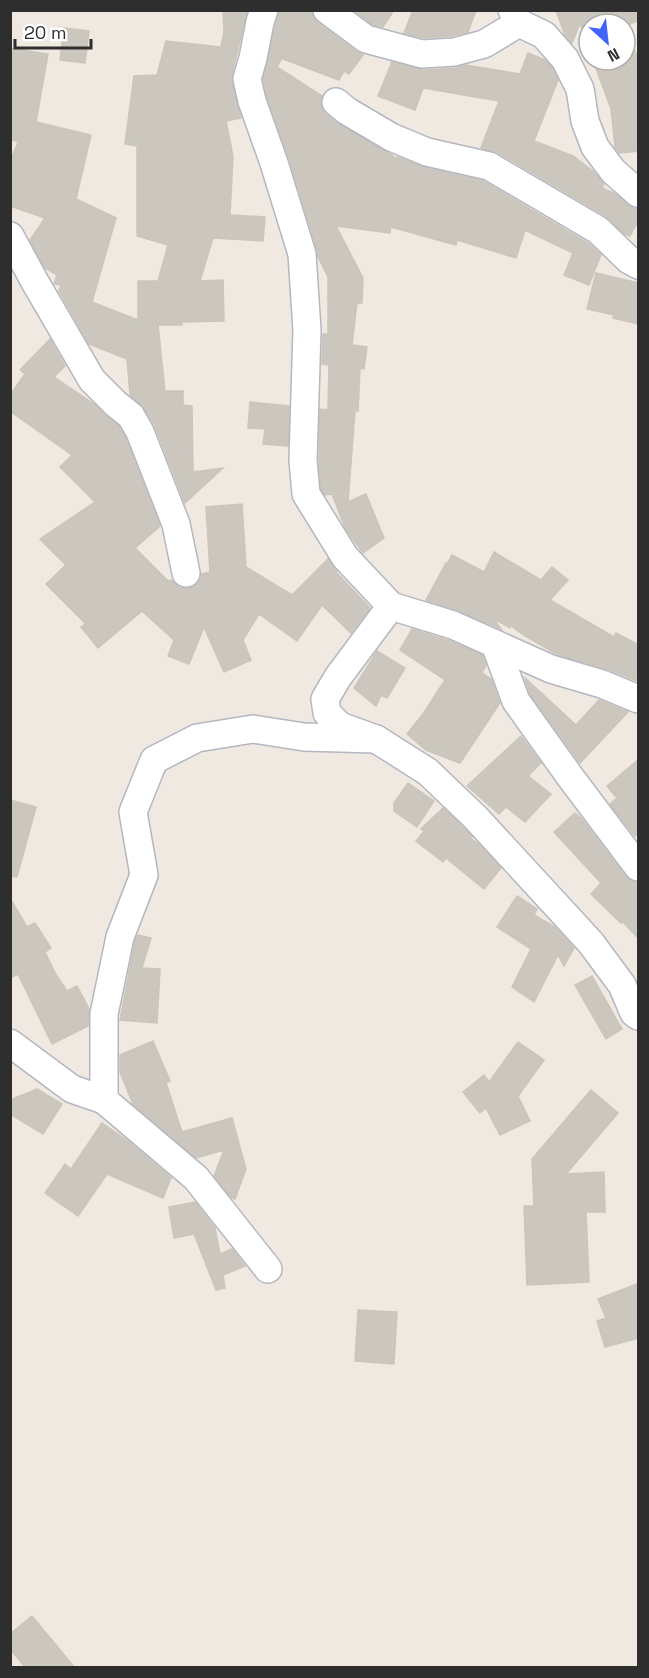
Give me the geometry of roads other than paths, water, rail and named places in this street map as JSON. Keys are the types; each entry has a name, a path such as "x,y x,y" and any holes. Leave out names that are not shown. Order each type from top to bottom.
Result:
{"street":[{"path":"264,10 247,79 252,101 302,254 307,330 303,460 306,494 345,557 391,606 453,625 551,669 602,684 639,699"},
{"path":"327,10 366,39 422,54 454,52 484,44 516,17 544,35 565,59 580,89 585,121 595,147 613,171 639,193"},
{"path":"336,102 391,137 427,152 489,166 598,230 629,260 639,265"},
{"path":"10,236 92,380 130,416 140,432 176,524 186,573"},
{"path":"391,606 338,677 325,699 327,713 340,726 376,739 428,772 476,818 591,943 622,985 634,1013 639,1016"},
{"path":"495,644 516,701 639,867"},
{"path":"104,1100 104,1014 120,937 144,875 133,812 154,760 197,738 253,729 304,737 376,739"},
{"path":"10,1043 72,1089 104,1100 196,1178 268,1269"}]}
